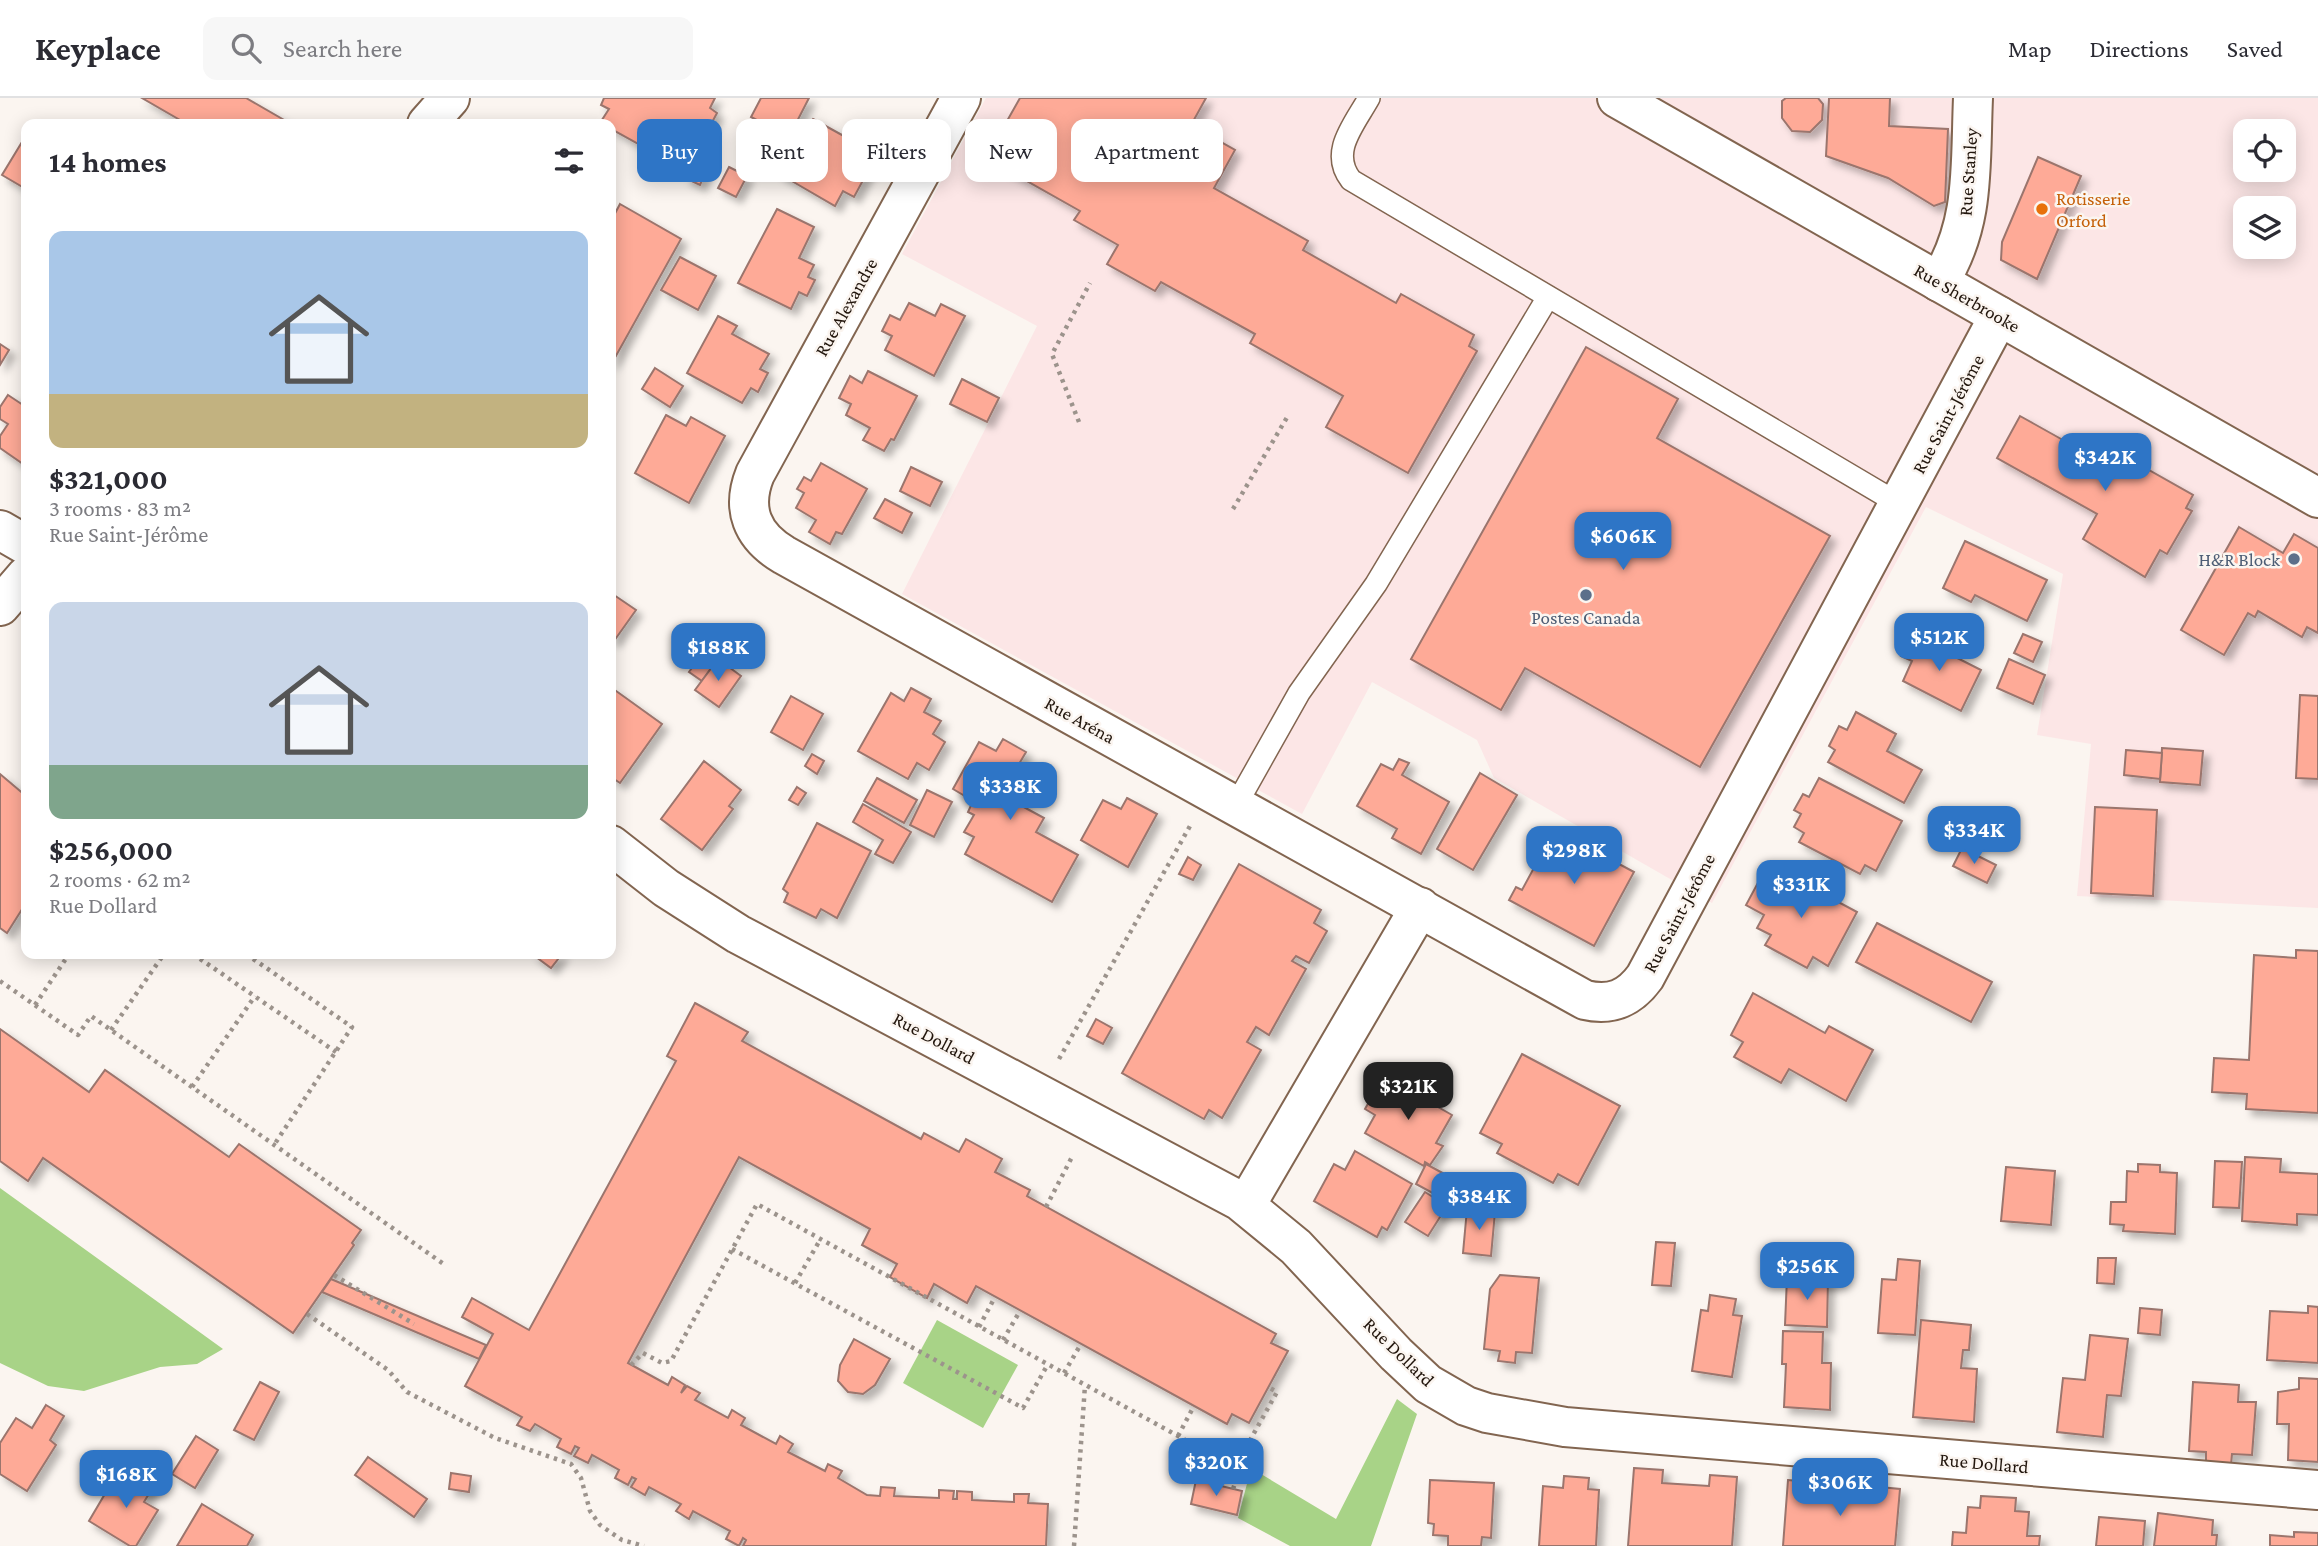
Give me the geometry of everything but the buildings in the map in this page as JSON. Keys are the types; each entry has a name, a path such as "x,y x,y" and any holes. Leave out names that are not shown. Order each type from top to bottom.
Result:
{"street":[{"path":"431,119 449,98"},
{"name":"Rue Alexandre","path":"751,521 747,505 755,474 961,98"},
{"name":"Rue Sherbrooke","path":"1617,98 2318,498"},
{"name":"Rue Stanley","path":"1938,282 1955,255 1964,230 1968,205 1973,98"},
{"name":"Rue Saint-Jérôme","path":"1420,907 1585,1000 1612,1002 1637,989 1901,505 1999,316"},
{"name":"Rue Aréna","path":"751,521 767,545 784,555 1420,907"},
{"path":"0,530 21,542"},
{"path":"0,606 21,582"},
{"name":"Rue Dollard","path":"616,849 675,894 738,934 1246,1205 1296,1247 1420,1377 1466,1406 1508,1419 1609,1431 2318,1490"},
{"path":"1246,1205 1420,907"}],"lane":[{"path":"1369,98 1342,147 1344,171 1351,180 1901,505"},
{"path":"1223,798 1376,584 1548,297"}],"path":[{"path":"1079,422 1052,354 1090,283"},
{"path":"1233,509 1289,414"},
{"path":"1039,1093 1223,798"},
{"path":"35,1005 66,959"},
{"path":"111,1030 160,959"},
{"path":"200,959 336,1052"},
{"path":"253,959 352,1027 274,1145"},
{"path":"0,981 78,1035 91,1016 445,1265"},
{"path":"192,1087 255,996"},
{"path":"1046,1207 1091,1121"},
{"path":"631,1365 643,1353 662,1363 671,1361 757,1204 1238,1469"},
{"path":"796,1283 820,1240"},
{"path":"732,1249 1023,1408 1048,1364"},
{"path":"334,1275 414,1324"},
{"path":"979,1326 995,1297"},
{"path":"1003,1340 1020,1311"},
{"path":"307,1314 388,1370 407,1392 495,1438 571,1464 581,1478 590,1511 600,1525 622,1540 643,1546"},
{"path":"1064,1373 1081,1344"},
{"path":"1074,1546 1086,1385"},
{"path":"1233,1489 1238,1469 1277,1392 1268,1387"},
{"path":"1178,1436 1194,1406"}],"shaded area":[{"path":"986,98 2318,98 2318,908 2077,896 2091,744 2037,735 2063,574 1926,507 1712,903 1494,778 1477,740 1372,682 1302,814 902,594 1037,326 902,254 941,182 951,182 951,163 965,137 965,182 1057,182 1057,119 975,119"}],"green space":[{"path":"0,1188 223,1349 197,1364 160,1367 84,1391 48,1386 0,1363"},
{"path":"937,1320 1018,1365 983,1428 903,1383"},
{"path":"1397,1399 1417,1414 1371,1546 1290,1546 1238,1518 1249,1476 1261,1474 1336,1519"}],"place":[{"name":"Rotisserie Orford","path":"2042,209"},
{"name":"H&R Block","path":"2294,559"},
{"name":"Postes Canada","path":"1586,595"}]}
